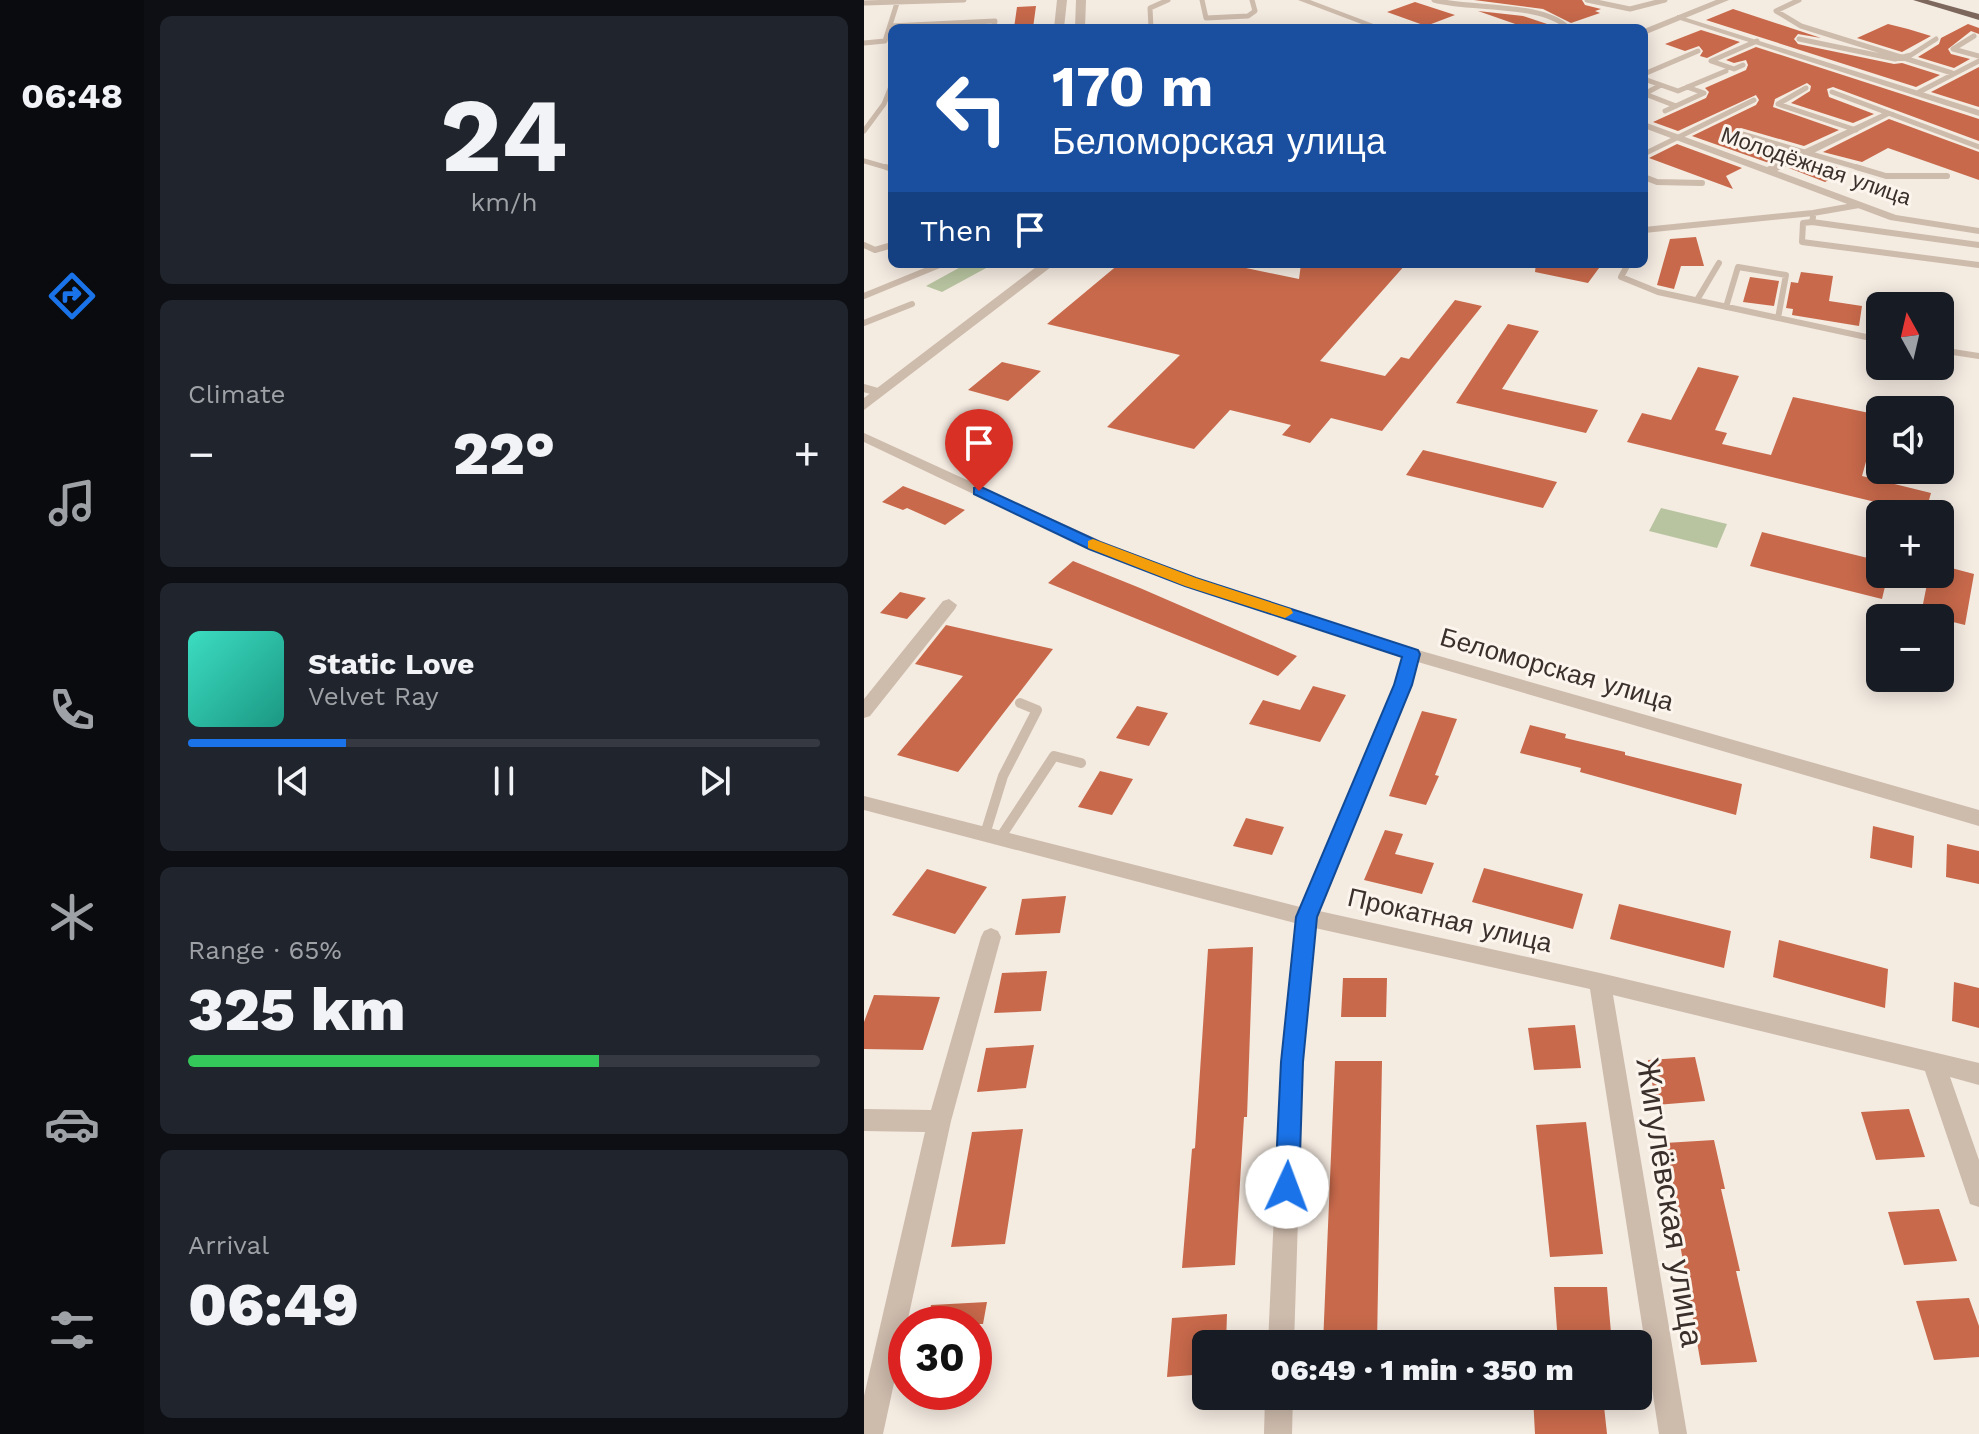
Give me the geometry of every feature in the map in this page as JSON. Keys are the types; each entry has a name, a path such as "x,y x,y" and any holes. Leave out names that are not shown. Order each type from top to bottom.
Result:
{"main road":[{"path":"1918,0 1979,17"}],"street":[{"path":"1059,24 1062,0"},
{"path":"1080,24 1081,0"},
{"path":"1302,0 1369,24"},
{"path":"1317,5 1334,0"},
{"path":"1648,30 1724,0"},
{"path":"1680,17 1979,113"},
{"path":"1766,172 1890,113"},
{"name":"Молодёжная улица","path":"1648,127 1894,218 1979,231"},
{"path":"864,405 871,390 1042,268"},
{"name":"Беломорская улица","path":"864,437 1095,545 1191,582 1412,654 1979,818"},
{"path":"864,711 949,605"},
{"path":"1282,1330 1292,1062 1306,917 1403,685 1412,654"},
{"name":"Прокатная улица","path":"864,803 1306,917 1600,982 1979,1074"},
{"path":"869,1434 939,1121 991,937"},
{"name":"Жигулёвская улица","path":"1600,982 1673,1434"},
{"path":"1934,1064 1979,1195"},
{"path":"864,1120 939,1121"},
{"path":"1278,1434 1279,1410"}],"lane":[{"path":"864,3 964,0"},
{"path":"1151,24 1150,8 1168,0"},
{"path":"1202,0 1206,18 1248,16 1255,11 1252,0"},
{"path":"1434,0 1453,5 1530,11 1564,24"},
{"path":"1587,0 1630,9 1665,0"},
{"path":"1799,0 1776,11 1801,26 1952,73"},
{"path":"891,24 897,3"},
{"path":"932,24 995,21 995,24"},
{"path":"864,43 885,41 888,32"},
{"path":"1974,36 1953,49 1979,58"},
{"path":"1799,39 1892,60 1904,58 1936,39"},
{"path":"1743,65 1734,69 1711,61 1757,41"},
{"path":"1648,75 1698,51"},
{"path":"1919,92 1979,58"},
{"path":"1648,79 1678,91 1726,71"},
{"path":"1648,92 1661,85"},
{"path":"1665,111 1704,93 1687,87"},
{"path":"1806,88 1778,104 1856,130"},
{"path":"1832,92 1979,147"},
{"path":"865,128 888,94"},
{"path":"1648,96 1676,106"},
{"path":"1648,152 1754,100"},
{"path":"1739,133 1805,155 1886,176 1947,176"},
{"path":"864,161 888,168"},
{"path":"1648,179 1657,182 1702,183"},
{"path":"1648,230 1813,213 1859,205"},
{"path":"1812,222 1813,213"},
{"path":"1979,245 1803,223 1802,242 1979,265"},
{"path":"864,245 875,250 888,246"},
{"path":"1697,300 1719,263"},
{"path":"1726,307 1738,267 1786,275 1778,318"},
{"path":"864,296 932,268"},
{"path":"1626,268 1621,277 1658,292 1866,337"},
{"path":"864,323 912,304"},
{"path":"1954,352 1979,356"},
{"path":"992,836 1003,776 1037,710 1020,703"},
{"path":"992,836 1054,756 1081,763"}],"green space":[{"path":"959,268 986,268 942,292 926,286"},
{"path":"1661,508 1727,524 1717,548 1649,531"}],"building":[{"path":"1474,0 1582,0 1585,5 1601,9 1595,11 1600,13 1571,23 1543,9"},
{"path":"1415,2 1455,15 1431,24 1420,24 1387,12"},
{"path":"1036,6 1034,24 1015,24 1017,7"},
{"path":"1733,9 1821,38 1798,34 1794,39 1798,44 1894,64 1902,63 1940,75 1916,87 1706,20"},
{"path":"1478,11 1523,16 1547,24 1515,24"},
{"path":"1888,24 1931,36 1902,52 1857,38"},
{"path":"1968,24 1979,28 1979,34 1971,31 1948,49 1951,54 1970,59 1954,68 1918,57 1939,44 1941,38"},
{"path":"1701,30 1740,42 1707,58 1700,56 1703,51 1699,46 1685,51 1665,44"},
{"path":"1756,47 1979,119 1979,141 1833,87 1827,89 1829,97 1874,114 1853,123 1791,103 1810,91 1811,86 1807,83 1775,99 1773,107 1839,130 1804,146 1741,128 1735,130 1737,138 1789,153 1769,163 1692,136 1756,105 1759,100 1756,95 1678,131 1653,122 1706,98 1709,92 1705,88 1746,70 1746,60 1734,63 1726,60"},
{"path":"1979,67 1979,107 1931,92"},
{"path":"1889,119 1979,152 1979,180 1888,148 1862,162 1823,152"},
{"path":"1677,144 1742,168 1726,176 1733,189 1649,158"},
{"path":"1808,159 1847,170 1825,182 1789,168"},
{"path":"1696,237 1704,266 1681,266 1674,289 1657,285 1670,239"},
{"path":"1114,268 1246,268 1299,279 1300,268 1402,268 1320,361 1385,376 1401,357 1409,359 1455,300 1482,306 1382,431 1331,418 1310,443 1282,435 1291,425 1230,410 1194,449 1107,427 1180,355 1047,324"},
{"path":"1536,268 1599,268 1588,283 1535,272"},
{"path":"1801,272 1833,276 1829,301 1862,306 1859,326 1792,315 1793,309 1786,308 1791,282 1798,283"},
{"path":"1750,277 1779,281 1774,306 1743,302"},
{"path":"1508,324 1539,331 1502,389 1598,410 1586,433 1456,403"},
{"path":"1002,362 1041,371 1008,401 968,390"},
{"path":"1698,367 1739,376 1715,430 1727,433 1722,444 1771,455 1793,397 1866,412 1866,462 1862,476 1866,477 1866,484 1894,484 1931,493 1929,500 1867,500 1627,442 1642,413 1671,420"},
{"path":"1423,450 1557,482 1543,508 1406,475"},
{"path":"903,486 965,510 945,525 907,508 903,510 882,502"},
{"path":"1762,532 1866,558 1866,588 1885,588 1882,599 1750,566"},
{"path":"1073,561 1297,656 1278,676 1048,583"},
{"path":"1954,569 1974,574 1965,625 1954,622 1954,604 1923,604 1926,588 1954,588"},
{"path":"900,592 926,598 907,619 880,613"},
{"path":"946,625 1053,649 958,772 897,755 963,676 915,664"},
{"path":"1313,686 1346,695 1320,742 1249,724 1263,700 1300,710"},
{"path":"1137,706 1168,713 1149,746 1116,738"},
{"path":"1422,711 1457,719 1426,805 1389,796"},
{"path":"1530,725 1566,734 1565,738 1625,752 1625,755 1742,784 1736,815 1580,772 1581,768 1520,753"},
{"path":"1100,771 1133,779 1112,815 1078,807"},
{"path":"1246,818 1284,827 1272,855 1233,846"},
{"path":"1873,826 1914,836 1912,868 1870,858"},
{"path":"1385,830 1403,834 1395,854 1434,863 1422,894 1364,880"},
{"path":"1947,844 1979,851 1979,884 1946,877"},
{"path":"1484,868 1583,894 1573,929 1472,902"},
{"path":"927,869 987,887 955,934 892,915"},
{"path":"1066,896 1060,933 1015,935 1022,899"},
{"path":"1619,904 1731,931 1724,968 1610,939"},
{"path":"1779,940 1888,969 1885,1008 1773,977"},
{"path":"1253,947 1247,1117 1244,1117 1235,1265 1182,1268 1192,1149 1195,1148 1208,949"},
{"path":"1047,971 1041,1011 994,1013 1002,973"},
{"path":"1343,978 1387,978 1386,1017 1341,1017"},
{"path":"1954,982 1979,988 1979,1028 1952,1021"},
{"path":"874,995 940,997 923,1050 864,1049 864,1022"},
{"path":"1575,1025 1581,1068 1534,1070 1528,1028"},
{"path":"1034,1045 1026,1088 977,1092 986,1048"},
{"path":"1695,1057 1705,1101 1656,1105 1648,1060"},
{"path":"1335,1061 1382,1061 1377,1330 1324,1330"},
{"path":"1909,1109 1925,1157 1876,1160 1861,1112"},
{"path":"1586,1122 1603,1254 1550,1257 1536,1125"},
{"path":"1023,1129 1005,1244 951,1247 972,1132"},
{"path":"1714,1140 1725,1189 1721,1189 1740,1271 1736,1271 1757,1362 1701,1365 1665,1143"},
{"path":"1939,1209 1957,1261 1904,1265 1888,1212"},
{"path":"1554,1287 1607,1287 1611,1330 1557,1330"},
{"path":"1969,1298 1979,1326 1979,1357 1934,1360 1916,1301"},
{"path":"987,1302 986,1306 931,1305"},
{"path":"1227,1314 1226,1330 1192,1330 1192,1375 1167,1377 1172,1318"},
{"path":"1534,1410 1604,1410 1607,1434 1535,1434"}],"slow traffic":[{"path":"1093,545 1285,613"}],"route":[{"path":"979,491 1095,545 1191,582 1412,654 1403,685 1306,917 1292,1062 1287,1187"}]}
